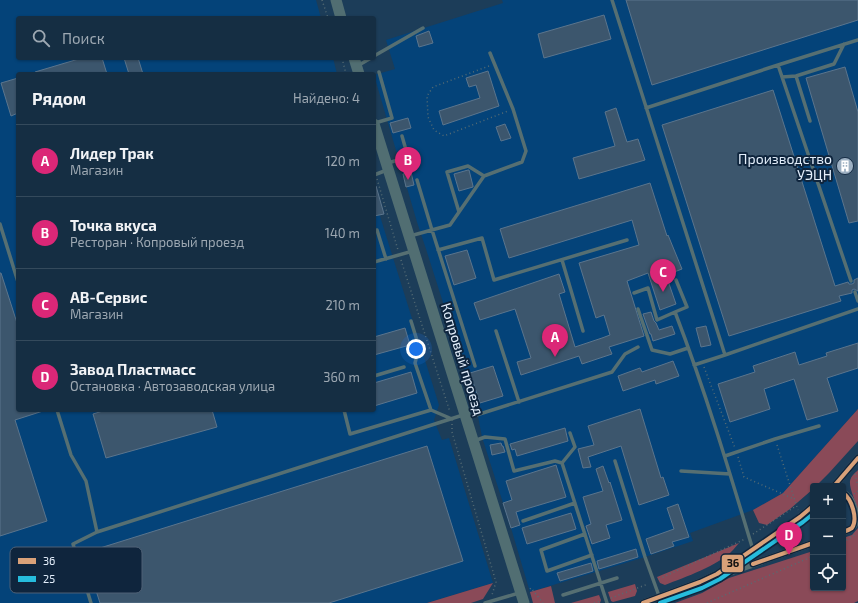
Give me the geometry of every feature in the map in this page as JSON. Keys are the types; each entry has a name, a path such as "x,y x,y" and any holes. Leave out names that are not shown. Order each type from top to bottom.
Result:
{"main road":[{"path":"336,0 340,16"},
{"name":"Копровый проезд","path":"376,129 522,598"}],"street":[{"path":"837,483 858,458"},
{"path":"846,495 854,504 856,519 854,525 846,530"},
{"path":"700,582 717,574 753,550 810,509"},
{"path":"643,603 810,544"}],"lane":[{"path":"612,0 725,355"},
{"path":"376,55 423,28"},
{"path":"646,108 858,40"},
{"path":"782,77 796,76 834,64 844,44"},
{"path":"409,236 450,225 484,176 522,162 526,151 513,109 490,53"},
{"path":"356,66 367,60"},
{"path":"778,65 851,281"},
{"path":"376,122 392,118 379,72"},
{"path":"796,76 810,121"},
{"path":"376,173 408,157 402,136"},
{"path":"459,212 447,172 468,166 484,176"},
{"path":"417,180 475,366"},
{"path":"0,224 16,276"},
{"path":"377,230 386,259"},
{"path":"438,250 482,238 494,280 627,240"},
{"path":"376,262 414,251"},
{"path":"562,260 583,331"},
{"path":"634,293 648,288 657,320 687,307 676,280"},
{"path":"855,292 858,301"},
{"path":"638,309 652,350 670,354 688,348"},
{"path":"694,365 858,309"},
{"path":"674,312 725,456 753,550"},
{"path":"411,321 420,347 415,363 431,410"},
{"path":"496,331 519,402"},
{"path":"74,547 73,544 97,532 452,419 465,417 519,402 612,372 625,354 638,347"},
{"path":"376,375 404,367"},
{"path":"344,412 350,434 431,410 452,419"},
{"path":"58,412 71,455 86,481 97,532"},
{"path":"725,456 819,426"},
{"path":"562,463 575,447 570,433"},
{"path":"473,441 484,437 505,440 514,471 555,461 562,463"},
{"path":"615,460 645,557 660,597"},
{"path":"562,463 607,601"},
{"path":"681,471 730,474"},
{"path":"523,521 575,504"},
{"path":"585,534 541,550 547,571 592,555"},
{"path":"563,595 616,578"},
{"path":"89,593 92,603"},
{"path":"485,603 522,598"}],"path":[{"path":"322,0 327,16"},
{"path":"342,60 346,72"},
{"path":"494,64 433,87 427,96 428,117 434,130 444,136 513,109"},
{"path":"376,177 399,255 452,419 452,432 496,582 490,602"},
{"path":"702,362 744,477 794,499"},
{"path":"775,440 800,517"},
{"path":"853,465 858,486"},
{"path":"594,603 607,601 654,582 749,537 796,506"},
{"path":"707,603 810,557"},
{"path":"522,598 531,588 543,603"}],"shaded area":[{"path":"0,0 316,0 320,16 16,16 16,60 334,60 336,72 16,72 16,412 376,412 376,203 439,405 434,420 442,440 449,438 493,583 427,603 0,603"},
{"path":"502,0 858,0 858,409 783,493 753,510 690,533 693,541 530,592 482,437 476,406 417,222 376,82 376,74 395,69 386,40 503,3"},
{"path":"858,409 858,441 819,483 810,483 810,492 790,509 767,525 759,523 753,510 783,493"},
{"path":"858,470 858,510 850,481"},
{"path":"858,528 858,601 854,603 675,603 702,593 729,578 810,552 810,591 846,591 846,537 852,535"},
{"path":"739,543 727,556 691,575 665,585 660,583 657,577"},
{"path":"493,583 483,599 471,603 427,603"},
{"path":"635,584 637,591 635,596 613,602 611,601 608,592"},
{"path":"551,586 555,603 533,603 530,592"},
{"path":"599,595 601,600 600,603 571,603"}],"building":[{"path":"626,0 858,0 858,20 652,85"},
{"path":"604,15 611,39 544,58 538,34"},
{"path":"429,31 433,43 419,47 416,36"},
{"path":"75,60 103,60 106,72 35,72"},
{"path":"125,60 139,60 142,72 128,72"},
{"name":"Производство УЭЦН","path":"845,67 858,112 858,221 849,223 806,78"},
{"path":"488,71 499,106 443,125 439,111 480,98 476,85 469,87 466,78"},
{"path":"16,79 16,114 11,116 1,83"},
{"path":"773,90 835,286 848,282 849,284 852,284 854,283 854,280 858,278 858,291 854,289 852,290 852,293 839,296 841,301 729,336 662,125"},
{"path":"616,108 627,142 638,139 645,160 579,179 573,158 615,146 605,112"},
{"path":"408,118 411,128 393,133 390,123"},
{"path":"505,124 511,138 501,141 496,127"},
{"path":"469,170 473,187 459,191 454,174"},
{"path":"411,172 414,185 406,187 403,174"},
{"path":"650,183 667,236 668,235 682,269 666,275 676,304 660,310 648,273 627,281 644,336 609,347 612,354 582,364 579,356 521,375 517,362 531,358 515,309 480,320 474,303 559,274 565,292 559,294 575,347 602,338 610,335 604,315 596,318 579,263 639,245 632,220 509,258 500,229"},
{"path":"376,186 384,214 376,216"},
{"path":"467,250 476,278 454,285 445,256"},
{"path":"1,273 16,320 16,412 40,412 15,420 47,521 0,536"},
{"path":"651,312 659,330 672,326 675,334 653,341 643,314"},
{"path":"706,326 711,345 701,347 696,328"},
{"path":"405,328 410,345 376,354 376,336"},
{"path":"858,343 858,368 827,378 838,411 807,420 794,379 764,389 770,409 730,422 718,384 755,372 753,366 795,352 799,365 827,356 826,353"},
{"path":"673,361 679,376 656,384 655,380 623,391 618,376 640,368 642,372"},
{"path":"493,366 503,396 480,403 470,373"},
{"path":"411,372 417,393 376,405 376,382"},
{"path":"640,409 661,478 663,477 669,495 639,505 621,446 588,457 591,467 583,468 578,449 594,445 588,426"},
{"path":"100,412 213,412 217,427 106,458 93,414"},
{"path":"565,428 568,441 517,456 515,449 512,450 510,444"},
{"path":"501,443 505,452 492,455 490,445"},
{"path":"427,446 463,561 329,603 100,603 97,593 142,593 142,547 103,547"},
{"path":"556,465 566,497 516,512 520,525 511,528 503,503 512,500 506,481"},
{"path":"603,466 609,483 610,482 622,520 606,525 610,538 592,544 586,526 591,524 583,497 603,491 596,469"},
{"path":"678,504 689,537 672,542 674,546 651,554 646,539 674,529 667,508"},
{"path":"571,513 576,529 527,544 522,528"},
{"path":"636,549 638,557 599,569 597,561"},
{"path":"591,563 593,571 560,581 557,573"}],"transit line":[{"name":"36","path":"837,483 858,458"},
{"name":"36","path":"846,496 851,504 854,515 854,524 852,528 846,531"},
{"name":"36","path":"643,603 700,582 717,574 810,509"},
{"name":"25","path":"660,603 702,588 720,579 810,516"},
{"name":"36","path":"753,564 810,544"}],"place":[{"name":"Производство УЭЦН","path":"845,166"},
{"name":"Точка вкуса","path":"408,180"},
{"name":"АВ-Сервис","path":"663,292"},
{"name":"Лидер Трак","path":"555,357"},
{"name":"Завод Пластмасс","path":"789,555"}]}
